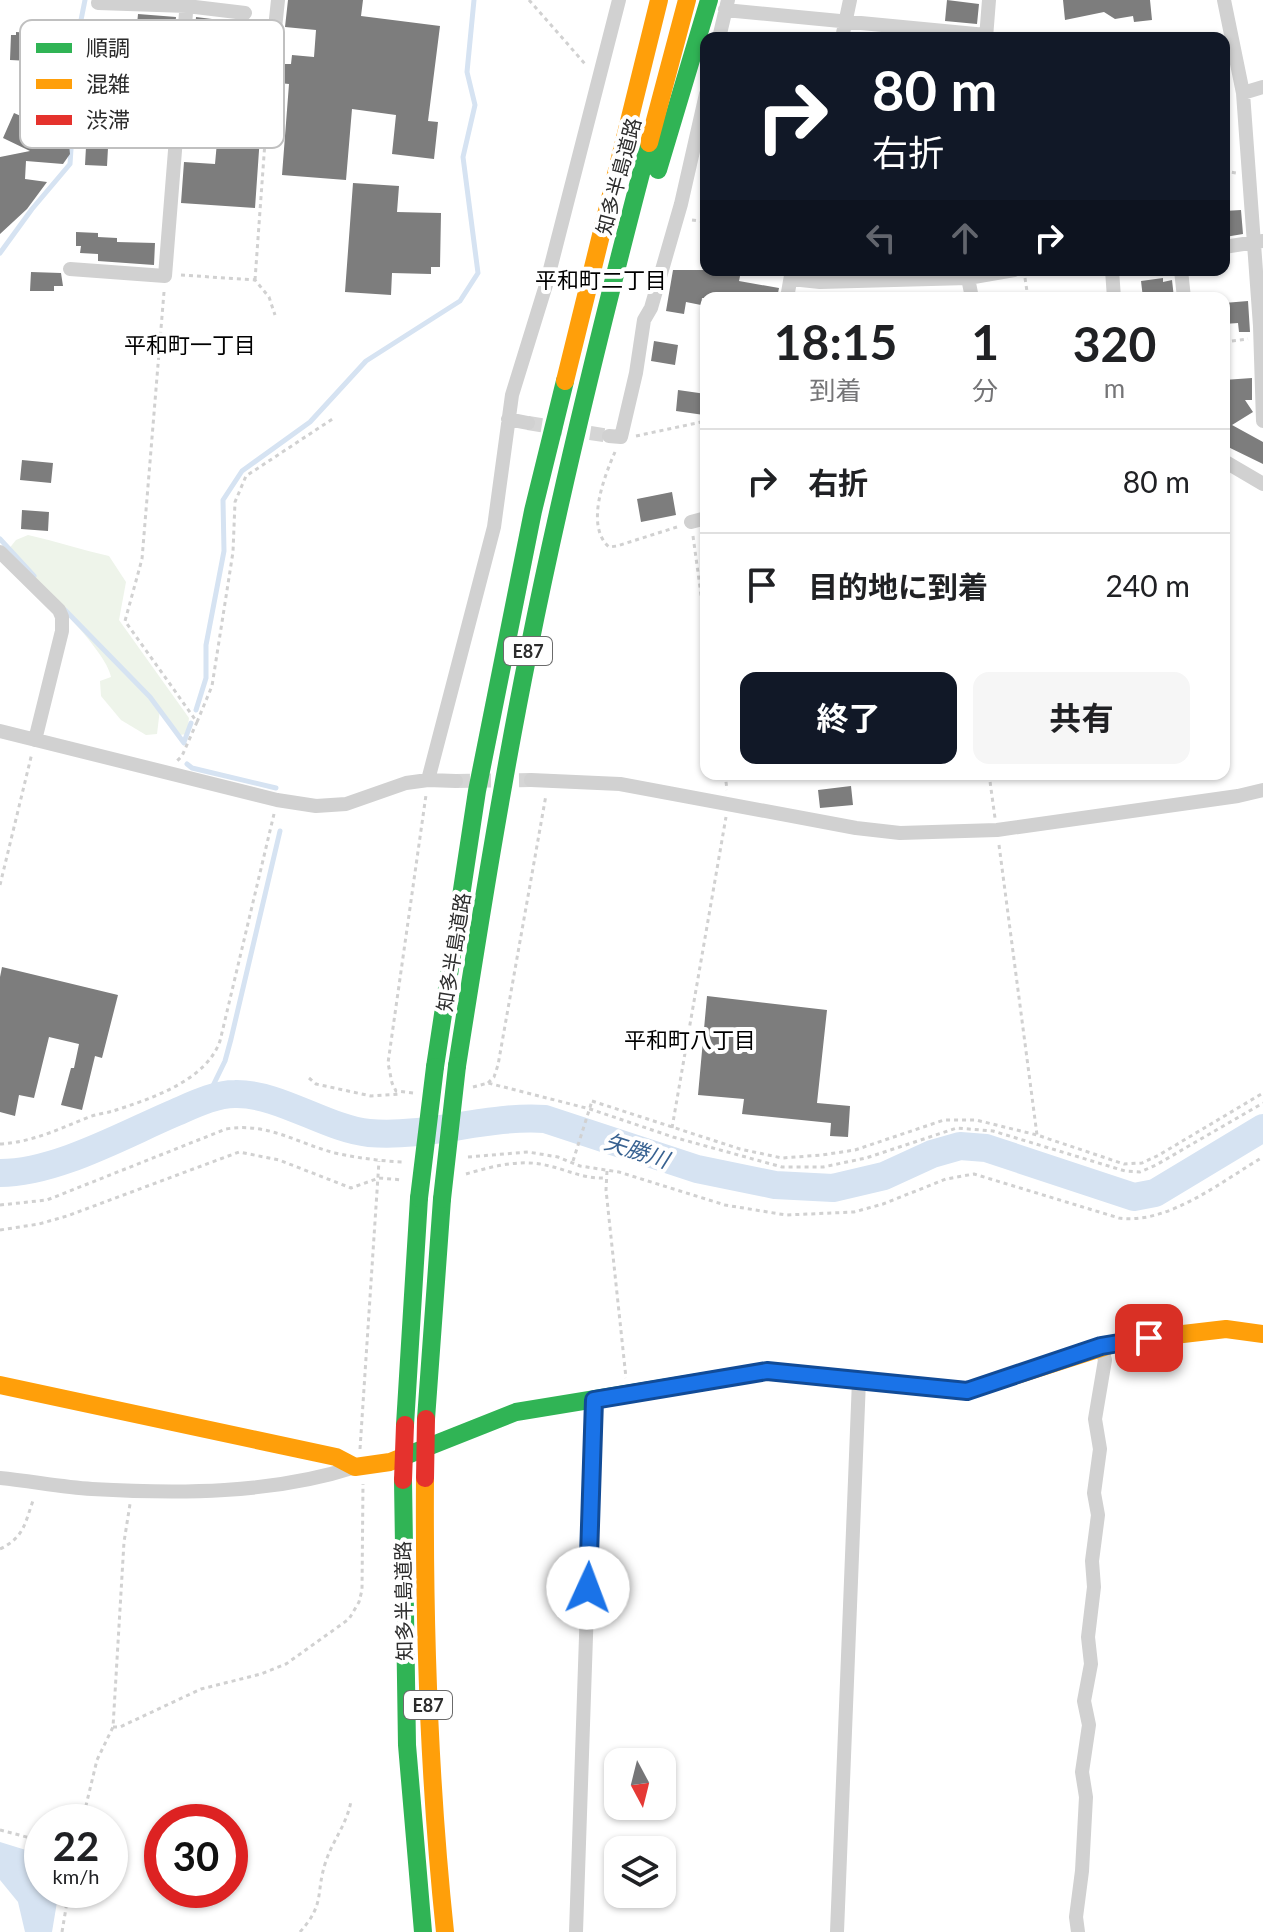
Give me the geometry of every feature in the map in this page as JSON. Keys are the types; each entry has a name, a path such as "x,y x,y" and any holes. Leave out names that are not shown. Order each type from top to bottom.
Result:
{"main road":[{"path":"533,511 525,489 561,333 646,0"},
{"name":"知多半島道路","path":"423,1932 407,1745 403,1480 419,1198 435,1067 477,791 533,511 659,0"},
{"name":"知多半島道路","path":"445,1932 429,1742 424,1595 425,1478 426,1419 442,1199 457,1066 501,794 529,646 563,489 687,0"},
{"path":"711,32 721,3"},
{"path":"624,240 644,218 700,62"},
{"path":"0,1385 336,1457 359,1466 390,1462 516,1412 767,1371 967,1391 1101,1346 1226,1329 1263,1334"}],"street":[{"path":"276,20 278,0"},
{"path":"428,780 494,527 508,419 520,365 546,285 619,0"},
{"path":"843,32 850,0"},
{"path":"986,32 989,0"},
{"path":"1224,0 1243,93 1259,242 1263,421"},
{"path":"98,3 187,3 245,13"},
{"path":"719,32 721,3 949,32"},
{"path":"1243,93 1263,87"},
{"path":"615,436 636,373 644,320 651,308 681,204 700,120"},
{"path":"70,269 165,275 175,148"},
{"path":"1230,246 1259,242"},
{"path":"804,276 838,282 980,276"},
{"path":"968,278 971,292"},
{"path":"508,419 528,423"},
{"path":"1230,465 1263,484"},
{"path":"0,552 59,610 62,617 62,631 35,740"},
{"path":"0,731 277,800 316,806 346,804 406,783 456,781"},
{"path":"531,780 620,784 856,828 900,833 997,830 1263,790"},
{"path":"1078,1932 1076,1917 1086,1797 1082,1772 1089,1725 1084,1701 1091,1664 1088,1637 1098,1515 1094,1493 1100,1449 1095,1419 1105,1360 1101,1346"},
{"path":"837,1932 859,1380"},
{"path":"576,1932 594,1400"},
{"path":"0,1478 89,1489 231,1489 319,1476 359,1466"}],"path":[{"path":"529,0 599,80"},
{"path":"264,148 255,280 269,297 275,315"},
{"path":"197,722 125,621 142,559 165,275 255,280"},
{"path":"1230,340 1261,329"},
{"path":"166,772 182,756 212,686 233,552 235,502 246,476 334,418"},
{"path":"699,520 609,547 601,540 597,515 615,436 634,437 700,422"},
{"path":"0,885 35,740"},
{"path":"404,1093 396,1091 388,1063 428,780"},
{"path":"488,1083 498,1065 549,780"},
{"path":"990,780 1037,1135"},
{"path":"0,1144 20,1143 49,1134 145,1099 183,1082 207,1065 220,1041 277,800"},
{"path":"672,1128 728,803"},
{"path":"309,1078 316,1084 371,1096 416,1093"},
{"path":"473,1087 488,1083 590,1109 673,1137 782,1167 823,1167 866,1158 957,1128 993,1131 1125,1171 1140,1172 1181,1152 1263,1103"},
{"path":"573,1161 592,1101 740,1149 782,1158 855,1150 944,1120 976,1120 1037,1135 1124,1164 1142,1163 1263,1093"},
{"path":"0,1205 47,1200 226,1129 248,1125 333,1152 407,1163"},
{"path":"0,1230 67,1216 239,1152 279,1160 351,1188 379,1178 406,1180"},
{"path":"464,1158 528,1152 573,1161 580,1166 725,1205 786,1215 854,1212 946,1179 974,1174 1134,1220 1148,1219 1175,1208 1263,1157"},
{"path":"113,1727 120,1727 201,1689 274,1669 349,1619 359,1602 362,1590 359,1466 379,1161"},
{"path":"462,1175 491,1167 537,1163 578,1176 607,1178"},
{"path":"607,1171 629,1394"},
{"path":"0,1549 23,1532 33,1499 43,1483"},
{"path":"86,1804 97,1760 113,1727 124,1542 132,1490"},
{"path":"300,1932 316,1911 326,1860 344,1828 351,1801"},
{"path":"0,1830 24,1836"},
{"path":"62,1932 66,1908"}],"shaded area":[{"path":"28,535 109,556 126,582 119,620 189,718 187,734 180,735 160,709 157,734 146,735 121,720 101,696 100,681 111,677 107,665 84,634 8,550 16,540"}],"water":[{"path":"0,1842 24,1849 24,1908 56,1908 52,1932 25,1932 18,1902 0,1880"}],"building":[{"path":"288,0 363,0 361,16 440,26 428,121 438,122 434,159 392,154 396,115 352,109 346,180 282,175 289,84 284,84 284,64 291,64 292,55 314,57 316,30 285,27"},
{"path":"947,0 979,4 977,24 945,21"},
{"path":"1063,0 1150,0 1152,20 1134,22 1133,16 1115,19 1104,12 1065,20"},
{"path":"138,14 176,17 176,20 137,20"},
{"path":"16,32 20,32 20,60 10,60 11,35 16,35"},
{"path":"14,113 20,116 20,146 3,138"},
{"path":"24,148 69,148 70,154 63,164 26,161 25,179 47,182 27,209 0,234 0,157 30,151"},
{"path":"86,148 108,148 107,166 85,165"},
{"path":"216,148 259,148 255,208 181,203 184,162 215,164"},
{"path":"353,183 399,186 397,212 441,213 440,267 431,267 431,274 392,273 391,295 345,292"},
{"path":"1241,210 1243,234 1230,236 1230,211"},
{"path":"76,232 98,233 98,237 117,238 117,242 155,243 154,265 98,261 98,254 80,253 81,246 76,246"},
{"path":"673,270 700,270 700,276 740,276 739,281 779,288 778,292 700,292 700,305 686,302 684,314 666,311"},
{"path":"31,272 61,273 63,286 54,286 54,291 30,291"},
{"path":"1172,280 1173,292 1142,292 1141,281"},
{"path":"1248,301 1250,332 1239,332 1238,323 1230,324 1230,302"},
{"path":"654,341 678,345 675,365 651,361"},
{"path":"1252,378 1252,400 1245,400 1253,412 1232,425 1263,442 1263,464 1230,448 1230,380"},
{"path":"678,390 700,393 700,414 676,411"},
{"path":"22,460 53,463 51,483 20,480"},
{"path":"672,492 676,515 641,522 637,499"},
{"path":"22,510 49,512 48,531 21,529"},
{"path":"851,786 853,805 820,808 818,790"},
{"path":"2,967 118,995 102,1058 95,1056 82,1110 61,1105 79,1044 49,1037 34,1098 19,1095 15,1116 0,1112"},
{"path":"707,996 827,1010 817,1103 850,1106 848,1137 830,1136 831,1123 742,1114 744,1099 698,1095"}],"waterway":[{"path":"81,20 85,0"},
{"path":"196,710 206,678 206,645 224,551 223,500 242,471 310,422 366,361 460,301 478,273 463,157 475,105 467,72 474,0"},
{"path":"0,253 70,164 71,148"},
{"path":"0,539 34,576"},
{"path":"65,610 150,697 184,743"},
{"path":"184,742 191,723"},
{"path":"187,764 192,768 276,788"},
{"path":"206,1100 225,1061 280,831"},
{"name":"矢勝川","path":"0,1173 43,1167 65,1160 203,1101 235,1094 269,1099 337,1125 369,1133 391,1134 501,1120 545,1119 697,1169 775,1185 833,1188 884,1176 932,1154 960,1146 986,1148 1134,1197 1155,1193 1263,1128"}],"tunnel":[{"path":"528,423 609,436"},
{"path":"456,781 531,780"}],"traffic: fast":[{"path":"658,170 709,0"},
{"path":"457,1066 500,805 542,585 585,395 649,143"},
{"path":"435,1067 477,791 533,511 565,381"},
{"path":"442,1199 457,1066"},
{"path":"419,1198 435,1067"},
{"path":"405,1425 419,1198"},
{"path":"426,1419 442,1199"},
{"path":"400,1458 516,1412 767,1371 877,1382"},
{"path":"403,1480 407,1745 423,1932"}],"traffic: slow":[{"path":"565,381 659,0"},
{"path":"649,143 687,0"},
{"path":"877,1382 967,1391 1123,1341 1226,1329 1263,1334"},
{"path":"0,1385 336,1457 355,1467 400,1458"},
{"path":"425,1478 429,1705 445,1932"}],"traffic: jam":[{"path":"425,1478 426,1419"},
{"path":"403,1480 405,1425"}],"district":[{"name":"平和町二丁目","path":"601,279"},
{"name":"平和町一丁目","path":"190,344"},
{"name":"平和町八丁目","path":"690,1039"}],"route":[{"path":"588,1588 594,1400 767,1371 967,1391 1101,1346 1149,1338"}]}
